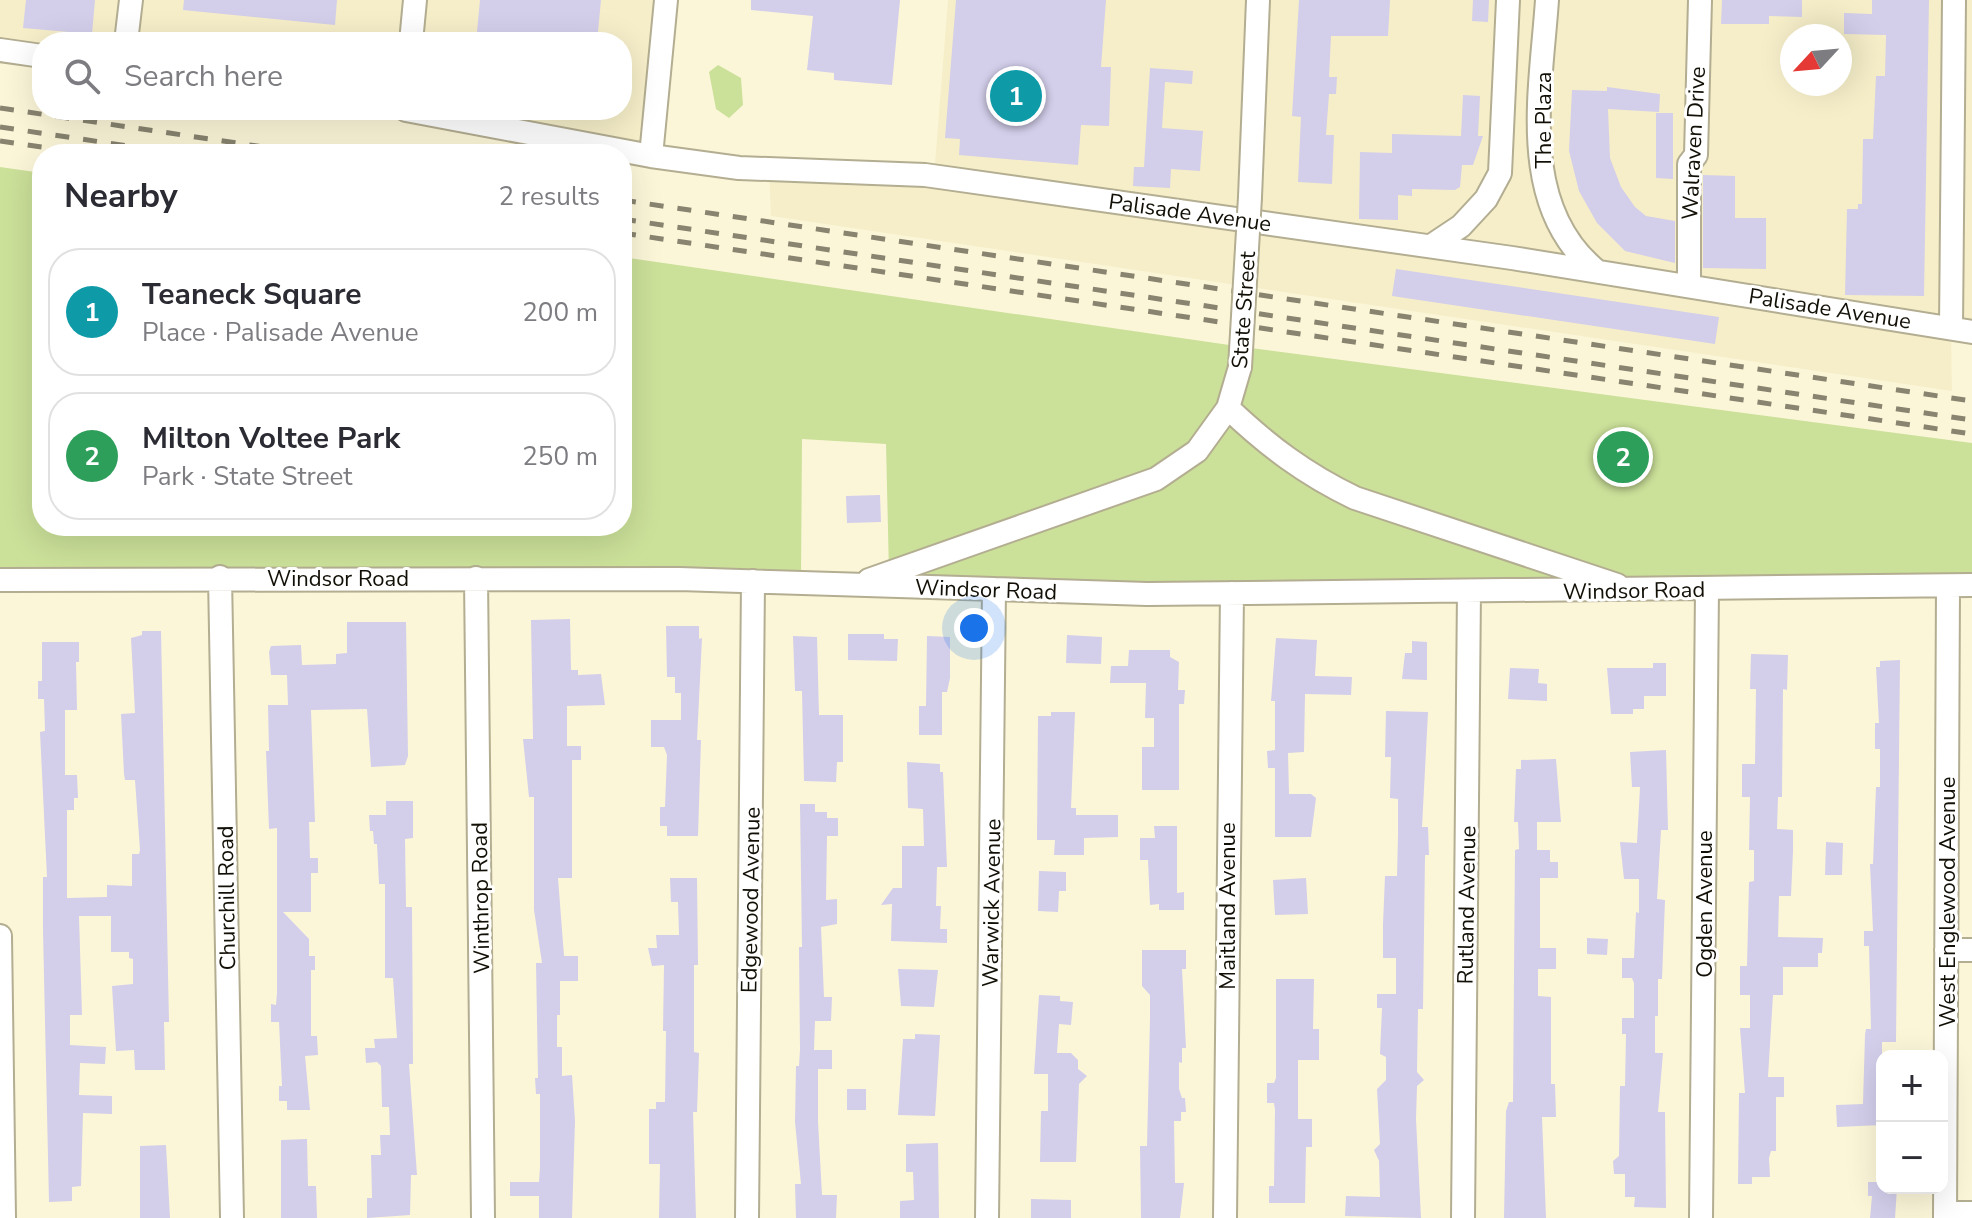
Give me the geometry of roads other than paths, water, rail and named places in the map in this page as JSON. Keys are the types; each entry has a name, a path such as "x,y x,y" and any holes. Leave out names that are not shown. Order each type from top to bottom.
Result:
{"street":[{"path":"127,32 131,0"},
{"path":"412,32 415,0"},
{"path":"651,156 666,0"},
{"name":"State Street","path":"857,585 1156,479 1197,451 1228,408 1240,367 1258,0"},
{"name":"The Plaza","path":"1431,246 1461,226 1486,199 1500,173 1508,0"},
{"name":"The Plaza","path":"1547,0 1540,170 1565,231 1586,262 1598,272"},
{"name":"Walraven Drive","path":"1689,286 1689,164 1696,155 1700,0"},
{"path":"1954,0 1961,330"},
{"path":"0,50 32,55"},
{"name":"Palisade Avenue","path":"459,120 587,144"},
{"name":"Palisade Avenue","path":"632,152 739,168 925,175 1431,246 1961,330"},
{"path":"1228,408 1290,463 1355,498 1633,590"},
{"name":"Churchill Road","path":"220,577 232,1218"},
{"name":"Windsor Road","path":"0,580 476,578 753,581 1232,593 1972,585"},
{"name":"Winthrop Road","path":"476,578 483,1218"},
{"name":"Edgewood Avenue","path":"747,1218 753,581"},
{"name":"West Englewood Avenue","path":"1945,1216 1948,586"},
{"name":"Warwick Avenue","path":"987,1218 994,589"},
{"name":"Ogden Avenue","path":"1701,1218 1707,589"},
{"name":"Rutland Avenue","path":"1463,1218 1469,591"},
{"name":"Maitland Avenue","path":"1225,1218 1232,593"},
{"path":"0,936 4,1218"},
{"path":"1946,950 1972,950"},
{"path":"1945,1216 1972,1213"}],"railway":[{"path":"0,108 32,113"},
{"path":"81,120 243,144"},
{"path":"0,127 115,144"},
{"path":"0,141 32,146"},
{"path":"632,201 1972,401"},
{"path":"632,220 1972,420"},
{"path":"632,234 1972,434"}],"place":[{"name":"Teaneck Square","path":"1016,96"},
{"name":"Milton Voltee Park","path":"1623,457"}]}
